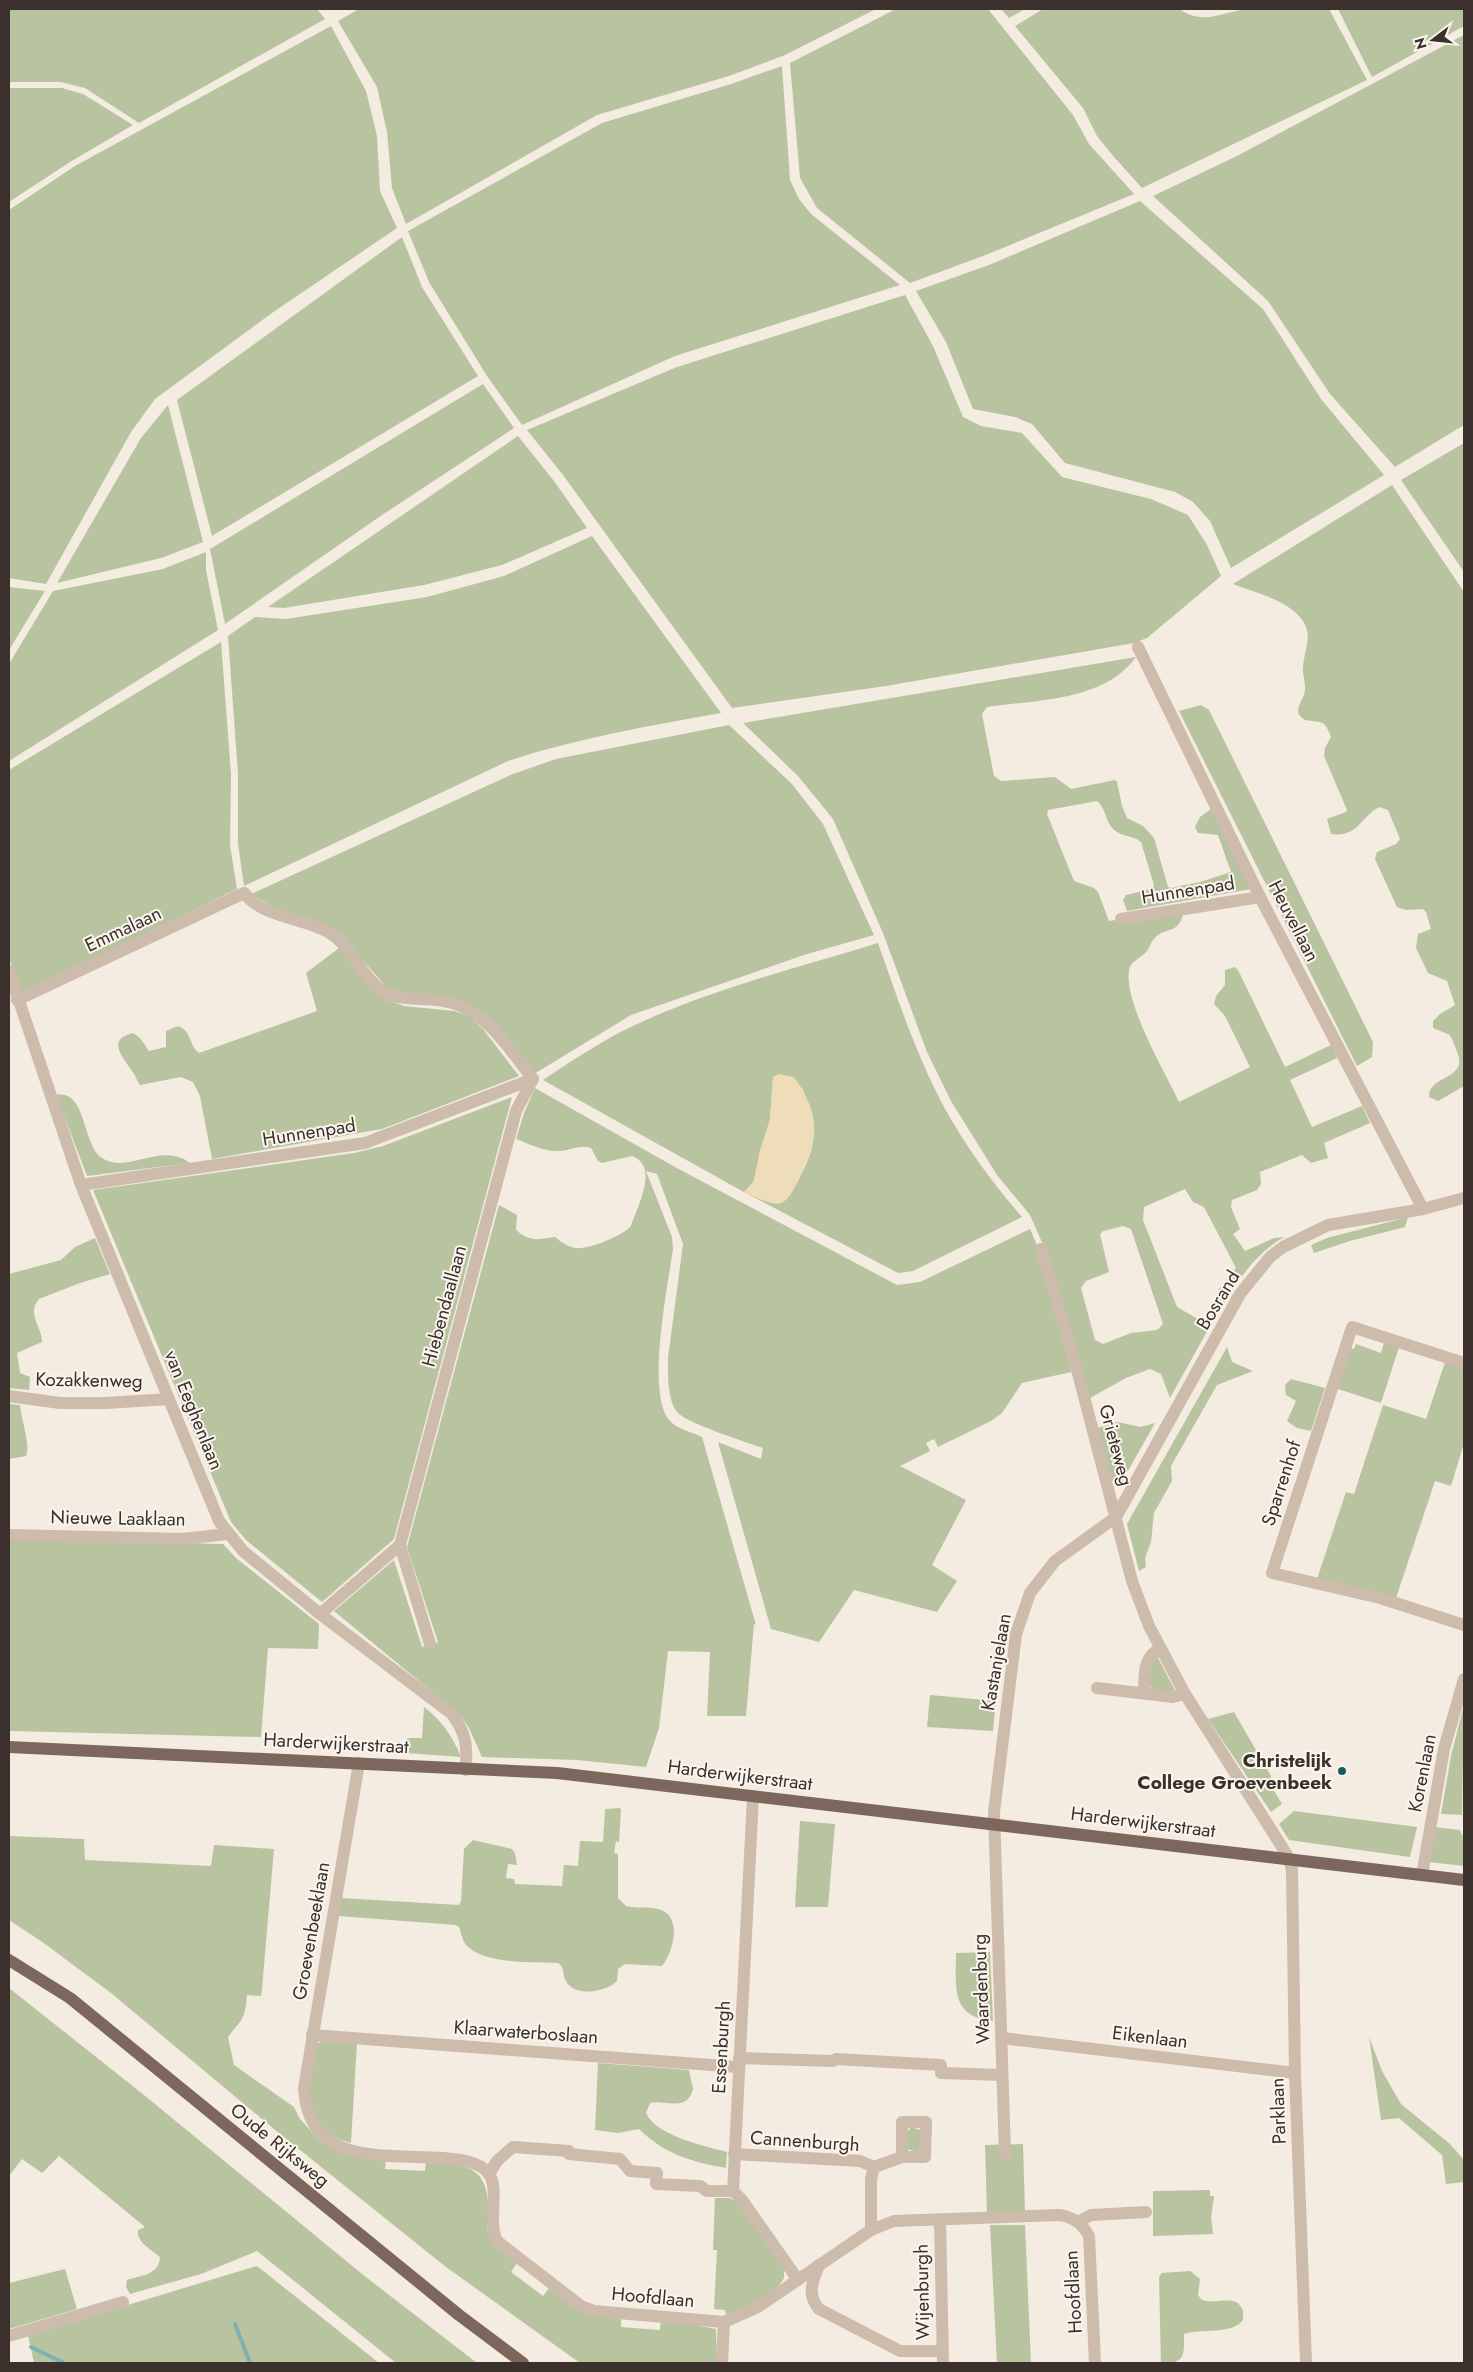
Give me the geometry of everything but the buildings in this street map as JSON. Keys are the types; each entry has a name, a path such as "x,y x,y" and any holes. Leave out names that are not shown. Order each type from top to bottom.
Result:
{"main road":[{"name":"Harderwijkerstraat","path":"9,1748 557,1773 1464,1880"},
{"name":"Oude Rijksweg","path":"9,1960 77,2004 451,2309 524,2363"}],"street":[{"name":"Heuvellaan","path":"1138,646 1260,897 1423,1208"},
{"name":"Emmalaan","path":"17,1000 244,893 248,898 282,916 330,933 385,993 444,1001 468,1008 491,1028 533,1080"},
{"name":"Hunnenpad","path":"1122,919 1260,897"},
{"name":"van Eeghenlaan","path":"9,971 17,1000 81,1185 219,1521 227,1534 243,1551 320,1614 452,1714 463,1730 466,1740 466,1770"},
{"name":"Hunnenpad","path":"81,1185 365,1143 533,1080"},
{"name":"Hiebendaallaan","path":"400,1545 516,1111 533,1080"},
{"name":"Bosrand","path":"1116,1517 1240,1294 1270,1257 1283,1247 1328,1225 1423,1208 1464,1198"},
{"name":"Grieteweg","path":"1041,1249 1079,1377 1137,1595 1160,1649 1185,1694 1289,1858"},
{"name":"Sparrenhof","path":"1464,1363 1352,1327 1272,1573 1380,1598 1464,1625"},
{"name":"Kozakkenweg","path":"9,1396 60,1403 106,1403 169,1399"},
{"name":"Kastanjelaan","path":"994,1824 1013,1652 1021,1614 1030,1593 1055,1561 1116,1517"},
{"name":"Nieuwe Laaklaan","path":"9,1535 183,1539 227,1534"},
{"path":"320,1614 400,1545 430,1644"},
{"path":"1144,1693 1147,1660 1151,1654 1160,1649"},
{"name":"Korenlaan","path":"1422,1874 1444,1749 1464,1679"},
{"path":"1097,1688 1174,1697 1185,1694"},
{"name":"Groevenbeeklaan","path":"359,1763 312,2035 304,2088 304,2105 316,2131 341,2149 353,2152 456,2159 475,2164 489,2174"},
{"name":"Essenburgh","path":"733,2190 753,1796"},
{"name":"Waardenburg","path":"994,1824 1005,2154"},
{"name":"Parklaan","path":"1289,1858 1292,1880 1295,2073 1306,2363"},
{"name":"Klaarwaterboslaan","path":"312,2035 738,2063 833,2062 836,2059 932,2064 941,2065 941,2073 1002,2075"},
{"name":"Eikenlaan","path":"1002,2038 1295,2073"},
{"path":"489,2174 497,2162 512,2147 569,2150 569,2154 620,2158 630,2171 657,2173 656,2184 700,2186 708,2190 733,2190 798,2280"},
{"name":"Cannenburgh","path":"734,2154 860,2161 874,2167 902,2157"},
{"name":"Cannenburgh","path":"870,2230 871,2179 874,2167"},
{"name":"Hoofdlaan","path":"489,2174 493,2185 492,2228 497,2241 581,2306 594,2311 724,2322 751,2311 870,2230 894,2220 1059,2215 1070,2217 1078,2222 1089,2236 1095,2363"},
{"path":"1078,2222 1091,2215 1146,2212"},
{"name":"Wijenburgh","path":"940,2220 943,2357"},
{"path":"819,2265 811,2290 814,2301 819,2309 900,2351 943,2357"},
{"path":"9,2336 123,2302"},
{"path":"722,2363 724,2322"}],"green space":[{"path":"9,9 317,9 325,19 139,123 85,88 61,82 9,82"},
{"path":"359,9 876,9 785,55 729,76 597,115 406,224 392,188 387,132 377,87 338,21"},
{"path":"896,9 988,9 1073,115 1089,144 1134,194 983,256 910,283 817,208 800,178 790,63"},
{"path":"1001,9 1025,9 1009,18"},
{"path":"1043,9 1179,9 1198,17 1207,17 1251,9 1329,9 1367,80 1142,188 1097,136 1083,108 1015,26"},
{"path":"1338,9 1464,9 1464,26 1372,77"},
{"path":"331,26 366,91 377,136 380,191 397,228 272,313 155,399 131,432 46,584 9,578 9,210 75,166"},
{"path":"1464,35 1464,425 1395,467 1330,394 1268,301 1153,196 1235,157"},
{"path":"782,66 790,180 799,199 811,214 900,285 675,356 522,425 487,376 429,282 408,231 602,123 731,84"},
{"path":"9,88 62,88 83,94 133,125 70,162 9,202"},
{"path":"1140,201 1263,309 1321,399 1384,475 1231,568 1210,521 1193,502 1175,492 1065,463 1032,424 1015,417 973,409 946,342 916,291 989,265"},
{"path":"402,237 422,287 478,376 212,536 177,400"},
{"path":"905,295 933,346 963,417 981,426 1022,433 1062,477 1151,499 1188,515 1207,545 1221,576 1147,638 1134,643 886,686 732,708 563,475 527,430 677,367"},
{"path":"483,384 514,428 382,515 225,624 210,549"},
{"path":"168,405 203,542 161,558 57,583 141,438"},
{"path":"518,436 554,481 587,528 502,565 424,585 284,608 268,607"},
{"path":"1464,443 1464,572 1401,480"},
{"path":"1392,485 1464,592 1464,1086 1438,1101 1429,1097 1430,1090 1439,1081 1456,1070 1459,1065 1459,1058 1450,1035 1433,1028 1433,1021 1440,1014 1455,1005 1447,981 1428,973 1416,948 1418,934 1431,929 1426,912 1423,909 1406,910 1397,907 1375,859 1377,852 1396,844 1400,839 1388,810 1380,807 1348,833 1331,834 1327,819 1347,810 1324,756 1325,748 1331,737 1329,731 1322,723 1305,720 1301,717 1298,710 1305,690 1303,670 1308,639 1306,626 1296,613 1282,603 1233,584"},
{"path":"592,536 721,713 587,739 508,761 244,886 238,844 238,774 228,636 255,617 286,619 427,597 504,576"},
{"path":"206,552 206,570 218,630 9,761 9,664 53,591 163,569"},
{"path":"9,587 45,591 9,650"},
{"path":"221,642 231,774 230,845 237,889 19,995 9,956 9,770"},
{"path":"1136,657 1123,671 1107,682 1088,690 1048,700 987,707 982,714 994,776 1001,781 1055,777 1071,789 1115,780 1127,818 1143,826 1154,838 1168,887 1171,888 1200,882 1231,872 1218,835 1198,833 1195,827 1200,817 1211,809 1251,889 1127,911 1123,900 1126,895 1151,889 1154,885 1141,842 1116,832 1108,822 1102,807 1097,801 1048,810 1047,814 1074,881 1094,888 1098,892 1109,921 1184,910 1179,924 1154,939 1146,952 1133,962 1129,971 1129,985 1139,1019 1179,1102 1250,1067 1225,1016 1214,1004 1216,996 1225,985 1225,970 1235,967 1285,1067 1331,1045 1337,1058 1290,1080 1312,1127 1362,1106 1370,1123 1324,1143 1328,1158 1311,1163 1302,1155 1260,1172 1261,1184 1257,1190 1232,1200 1231,1207 1240,1229 1233,1234 1245,1251 1274,1238 1284,1237 1264,1252 1247,1269 1220,1310 1214,1302 1219,1289 1236,1268 1204,1207 1193,1202 1185,1189 1144,1207 1143,1220 1177,1307 1210,1326 1170,1398 1161,1374 1150,1369 1126,1378 1090,1398 1044,1247 1030,1215 997,1175 951,1101 927,1052 883,933 833,819 798,776 743,723","holes":["1123,1226 1131,1229 1163,1324 1157,1330 1131,1333 1103,1344 1095,1340 1081,1288 1086,1281 1109,1272 1100,1234 1103,1231"]},
{"path":"1201,705 1209,710 1373,1042 1372,1057 1357,1066 1179,711"},
{"path":"729,725 792,784 823,824 874,935 807,954 631,1015 534,1074 489,1018 387,988 344,939 282,912 251,894 513,774 556,759"},
{"path":"878,943 900,1005 933,1086 960,1135 1022,1217 913,1271 898,1273 742,1191 543,1080 611,1037 664,1012 786,970","holes":["773,1077 802,1088 812,1115 814,1138 808,1159 796,1185 745,1192 754,1181 760,1151 770,1120"]},
{"path":"339,948 387,1000 404,1006 454,1011 469,1016 483,1029 519,1076 382,1129 212,1159 200,1096 193,1082 181,1077 140,1085 121,1055 118,1044 120,1040 133,1033 140,1038 149,1051 166,1047 166,1031 178,1026 186,1031 193,1047 199,1053 317,1011 306,973"},
{"path":"535,1088 675,1167 897,1285 920,1282 1030,1229 1040,1252 1071,1372 1022,1383 1002,1413 991,1421 938,1447 934,1439 926,1443 930,1451 900,1466 966,1500 932,1565 957,1581 937,1612 854,1590 819,1642 771,1629 718,1442 761,1459 763,1448 692,1421 677,1412 671,1400 668,1358 683,1244 657,1174 646,1171 672,1237 673,1249 660,1338 659,1387 662,1406 672,1423 702,1437 756,1625 754,1624 746,1716 707,1716 710,1652 668,1651 659,1728 646,1767 577,1760 482,1757 469,1728 459,1714 334,1611 394,1560 422,1647 438,1642 407,1547 499,1205 517,1215 516,1230 526,1237 540,1239 555,1237 570,1247 576,1248 589,1247 605,1241 621,1234 631,1226 646,1178 640,1161 632,1156 602,1163 598,1161 591,1148 578,1147 563,1151 553,1151 516,1139 524,1113"},
{"path":"56,1095 66,1095 73,1100 79,1109 91,1142 102,1158 122,1163 168,1155 179,1157 190,1163 87,1176"},
{"path":"512,1097 394,1539 322,1602 246,1540 231,1522 93,1190 354,1153 383,1146"},
{"path":"1408,1217 1405,1227 1350,1241 1314,1253 1311,1245 1327,1238"},
{"path":"95,1238 110,1274 39,1299 35,1305 34,1315 42,1342 17,1353 20,1373 30,1377 29,1390 9,1388 9,1274 61,1260 75,1247"},
{"path":"1384,1343 1399,1347 1381,1403 1335,1388 1349,1347 1354,1349 1356,1344 1381,1353"},
{"path":"1227,1347 1232,1362 1253,1371 1217,1385 1171,1466 1172,1481 1154,1513 1151,1542 1145,1558 1146,1567 1139,1571 1127,1524"},
{"path":"1445,1362 1464,1368 1464,1443 1451,1486 1435,1481 1396,1598 1317,1579 1346,1492 1354,1494 1383,1405 1426,1419"},
{"path":"1291,1379 1325,1388 1311,1431 1297,1428 1287,1421 1296,1401 1286,1395 1285,1385"},
{"path":"9,1404 20,1405 27,1439 27,1451 26,1456 9,1459"},
{"path":"1117,1422 1141,1427 1155,1423 1120,1485 1112,1481 1098,1428"},
{"path":"9,1539 223,1544 236,1558 319,1624 318,1649 268,1648 261,1737 9,1731"},
{"path":"1157,1656 1176,1692 1155,1690 1151,1687 1148,1679"},
{"path":"930,1695 996,1701 993,1731 927,1727"},
{"path":"1464,1704 1462,1815 1441,1814 1451,1756"},
{"path":"424,1707 446,1729 461,1757 406,1753 407,1738 422,1738"},
{"path":"1234,1712 1271,1776 1270,1784 1282,1804 1271,1812 1208,1719"},
{"path":"620,1808 619,1842 616,1841 614,1853 618,1854 618,1898 626,1906 654,1908 666,1913 671,1918 674,1934 670,1952 662,1966 625,1964 618,1969 617,1981 606,1988 591,1991 576,1990 566,1981 562,1967 558,1963 508,1961 482,1955 471,1949 464,1942 459,1927 456,1925 338,1916 341,1898 459,1905 461,1901 464,1849 473,1840 512,1849 515,1853 517,1865 508,1864 506,1878 514,1879 515,1884 562,1886 564,1865 578,1866 580,1841 603,1842 605,1809"},
{"path":"1294,1811 1417,1827 1410,1857 1289,1840 1279,1824"},
{"path":"800,1821 835,1824 828,1907 795,1907"},
{"path":"1434,1827 1460,1830 1462,1835 1464,1835 1464,1866 1429,1862"},
{"path":"9,1836 84,1839 85,1860 211,1866 214,1845 274,1849 261,1996 247,1995 242,2019 228,2037 234,2065 294,2107 300,2119 321,2142 345,2155 386,2159 385,2169 425,2171 426,2161 449,2163 468,2168 482,2180 486,2190 488,2231 517,2263 511,2272 543,2296 549,2288 621,2317 621,2327 660,2330 661,2319 716,2329 717,2363 580,2363 446,2267 280,2134 111,1993 41,1941 9,1920"},
{"path":"990,1952 993,2021 979,2018 969,2013 962,2006 956,1988 956,1953"},
{"path":"9,1988 144,2095 362,2274 477,2363 396,2363 257,2251 201,2274 130,2294 126,2287 127,2280 153,2271 159,2263 160,2257 139,2238 138,2230 145,2227 59,2156 42,2173 22,2159 9,2176"},
{"path":"1369,2037 1382,2071 1401,2104 1450,2144 1464,2160 1464,2182 1446,2184 1442,2155 1399,2118 1381,2120"},
{"path":"324,2041 357,2043 351,2143 334,2136 322,2128 315,2117 311,2104 311,2075 315,2044"},
{"path":"598,2063 689,2070 693,2089 686,2101 675,2104 650,2103 646,2113 651,2121 670,2134 727,2152 726,2168 679,2156 658,2145 639,2129 618,2133 595,2130"},
{"path":"911,2127 920,2130 920,2150 917,2152 907,2149 908,2131"},
{"path":"1023,2144 1025,2211 987,2213 985,2145"},
{"path":"1210,2190 1210,2196 1214,2196 1211,2217 1213,2234 1153,2236 1153,2191"},
{"path":"715,2198 729,2198 740,2203 784,2269 784,2278 767,2296 741,2310 726,2314 725,2310 714,2309 717,2250 713,2250"},
{"path":"990,2225 1025,2225 1031,2363 997,2363"},
{"path":"257,2266 379,2363 34,2363 28,2335"},
{"path":"65,2269 77,2309 9,2329 9,2283"},
{"path":"1190,2271 1200,2279 1198,2295 1201,2299 1205,2301 1233,2301 1238,2303 1243,2310 1243,2320 1232,2328 1184,2334 1184,2347 1179,2360 1161,2363 1159,2277 1162,2273"}],"sand":[{"path":"779,1074 794,1077 803,1091 813,1117 814,1129 810,1154 794,1188 786,1199 777,1204 767,1202 744,1192 754,1181 760,1151 770,1120 773,1077"}],"waterway":[{"path":"235,2324 250,2363"},
{"path":"31,2347 64,2363"}],"place":[{"name":"Christelijk College Groevenbeek","path":"1342,1771"}]}
